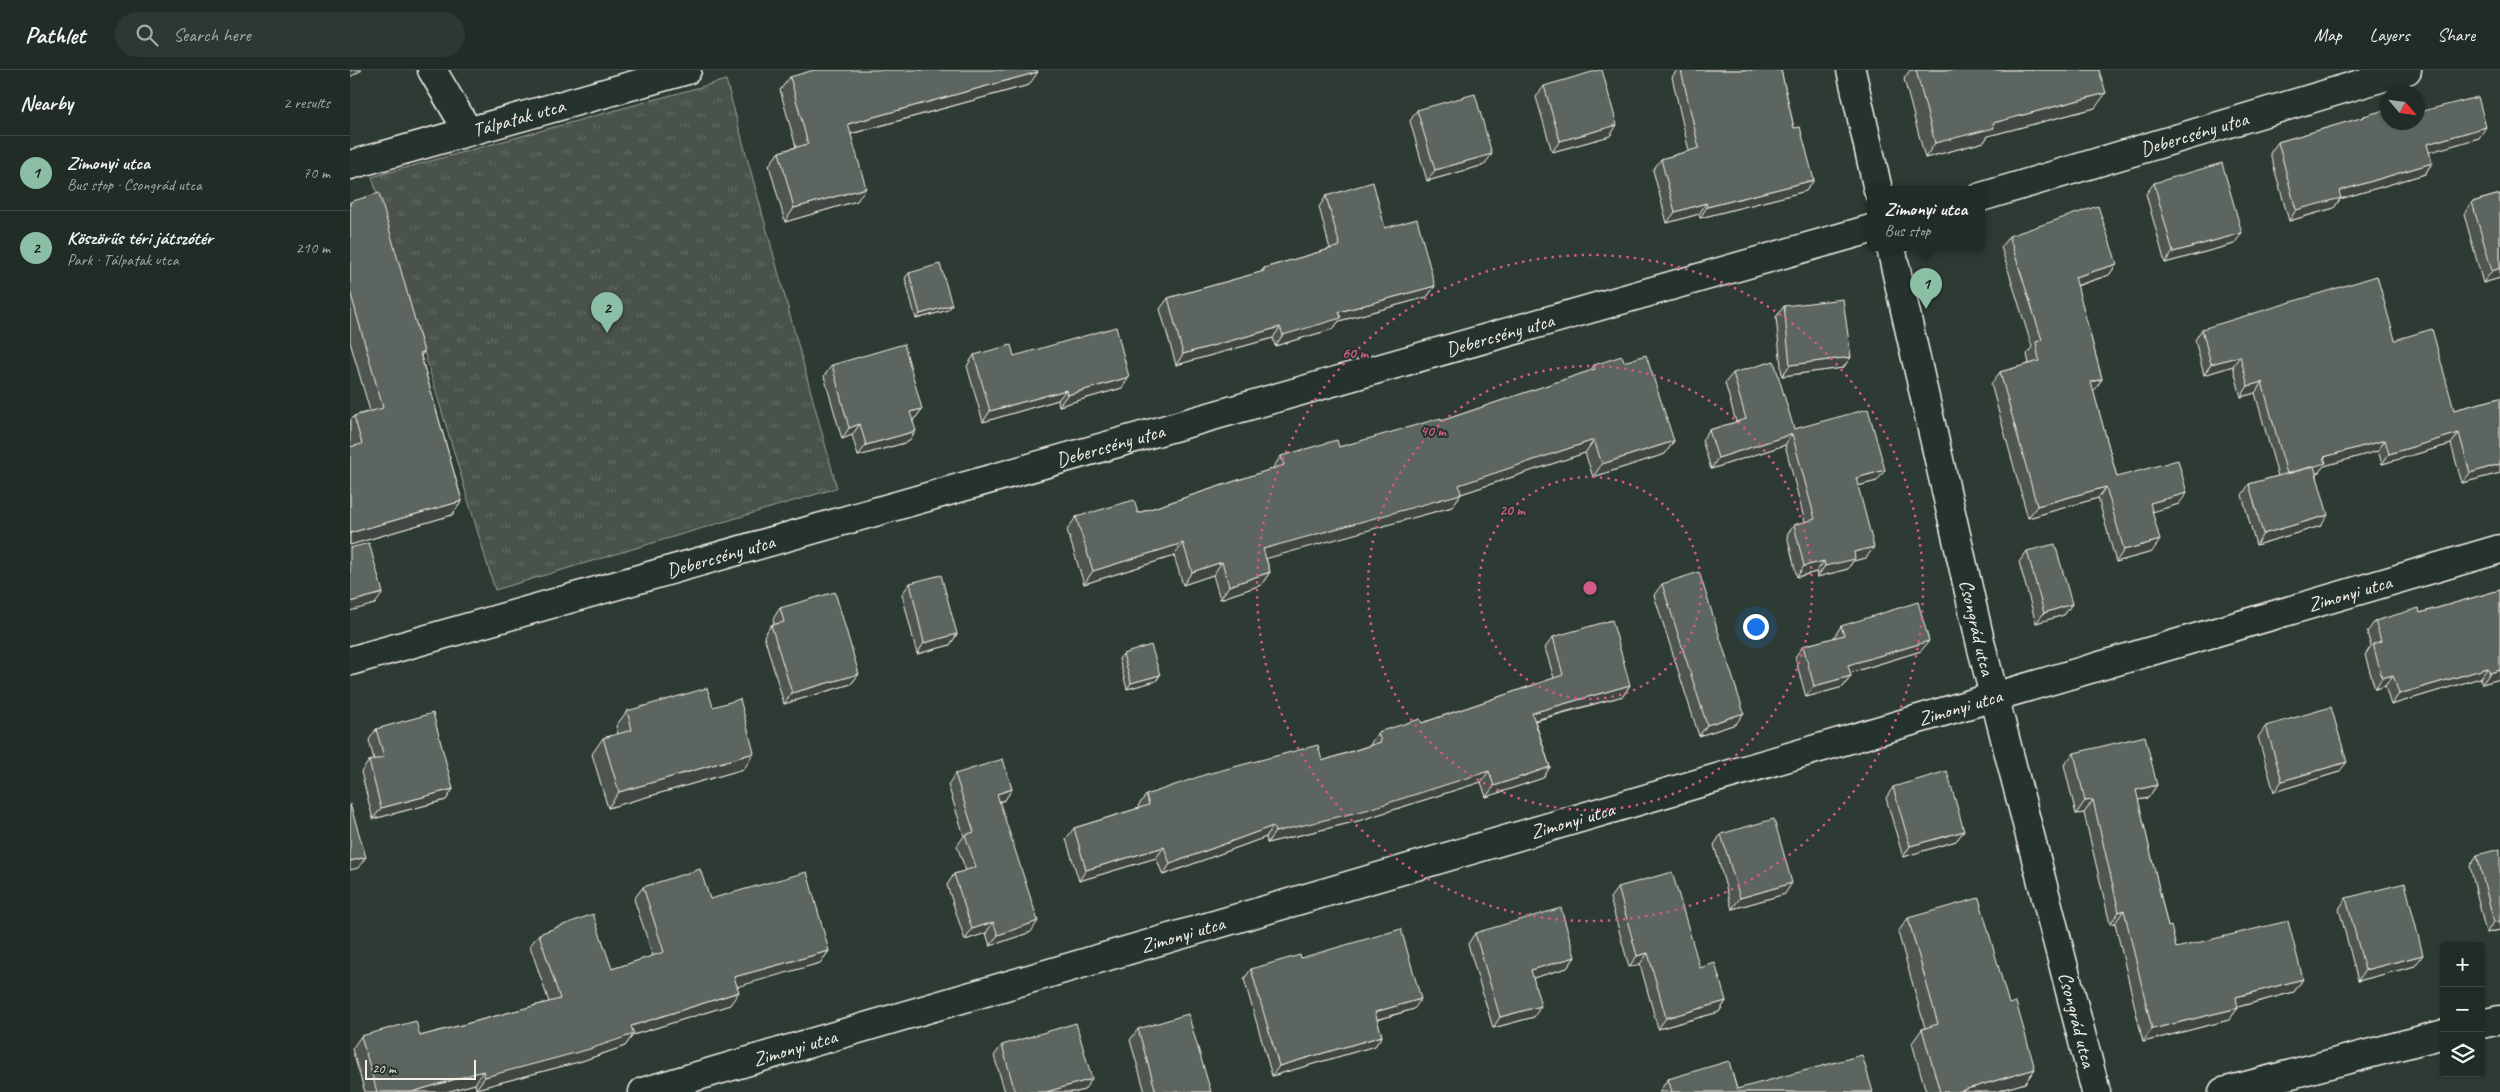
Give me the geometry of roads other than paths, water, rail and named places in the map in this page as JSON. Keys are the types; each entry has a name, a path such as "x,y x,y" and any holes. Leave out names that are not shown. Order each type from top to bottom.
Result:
{"street":[{"path":"432,70 468,131"},
{"name":"Tálpatak utca","path":"350,165 687,70"},
{"path":"1851,70 1877,186"},
{"name":"Debercsény utca","path":"1985,196 2407,70"},
{"name":"Debercsény utca","path":"350,662 1867,231"},
{"name":"Csongrád utca","path":"1892,251 1981,645 1996,697 2096,1092"},
{"name":"Zimonyi utca","path":"643,1092 2500,548"},
{"path":"2485,1023 2500,1020"},
{"path":"2223,1092 2440,1035"}],"place":[{"name":"Zimonyi utca","path":"1926,309"},
{"name":"Köszörűs téri játszótér","path":"607,333"}]}
